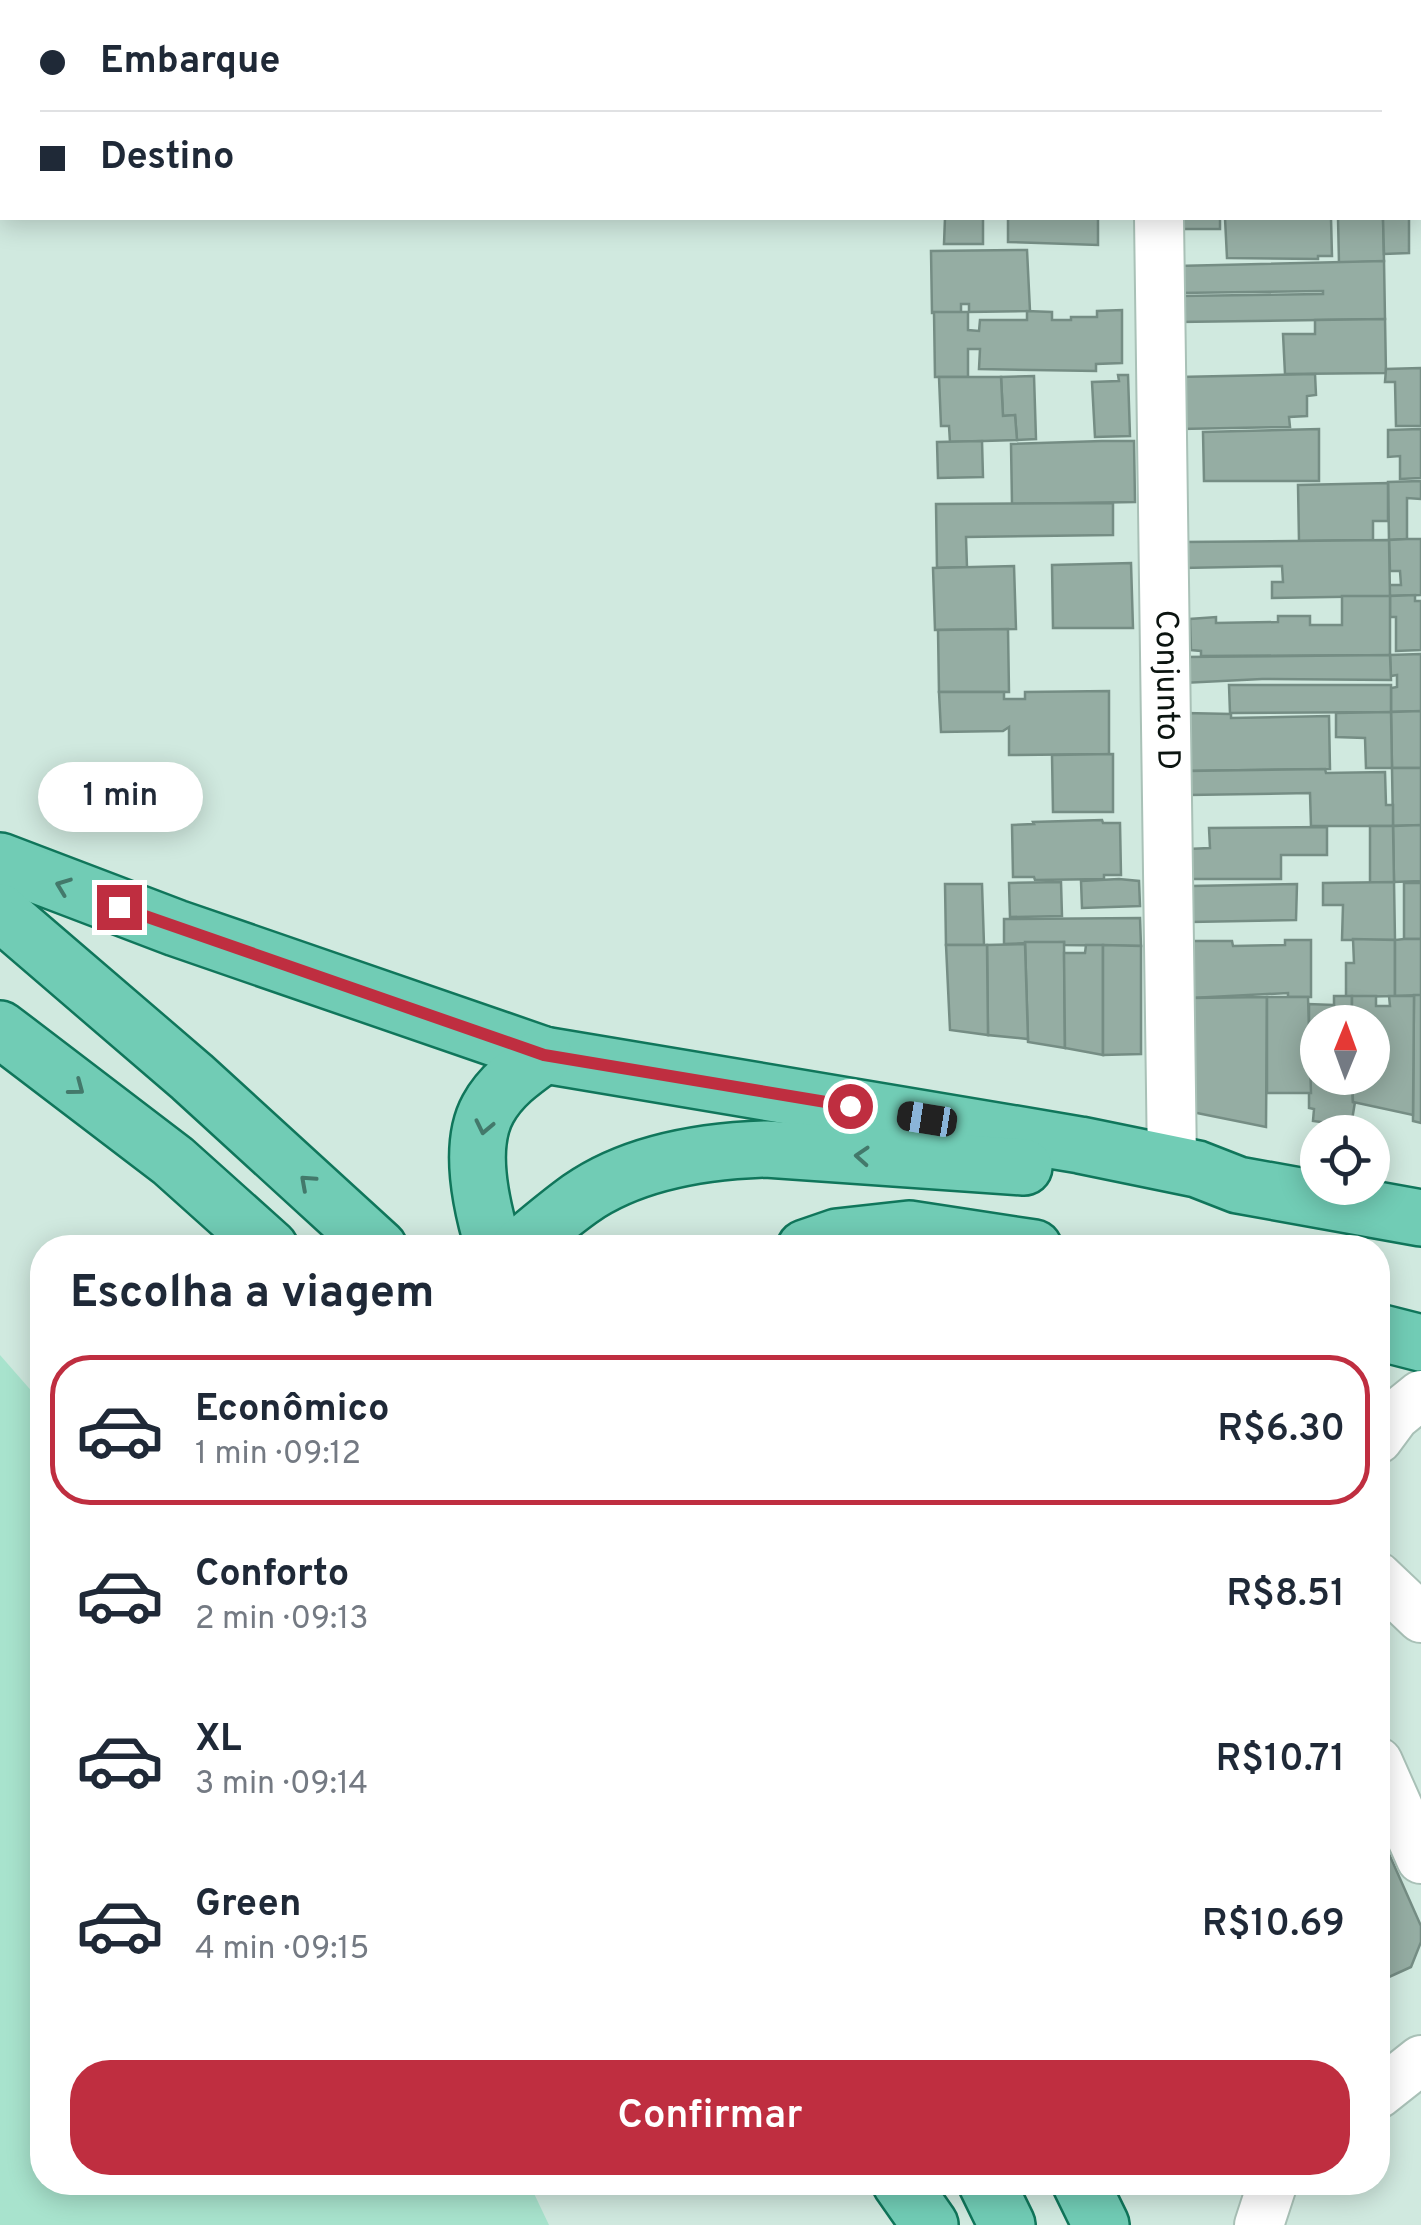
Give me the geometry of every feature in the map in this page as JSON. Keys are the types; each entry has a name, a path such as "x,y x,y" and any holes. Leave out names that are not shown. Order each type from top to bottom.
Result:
{"main road":[{"path":"0,861 194,934 544,1055 1080,1145 1172,1163 1238,1185"},
{"path":"0,912 192,1077 365,1235"},
{"path":"0,1029 173,1161 256,1235"},
{"path":"490,1235 478,1172 480,1136 487,1110 511,1079 544,1055"},
{"path":"535,1235 582,1197 628,1173 724,1150 766,1149 1066,1170 1196,1186 1238,1185 1421,1218"},
{"path":"847,1235 909,1229 948,1235"},
{"path":"1390,1335 1421,1343"},
{"path":"909,2195 930,2225"},
{"path":"992,2195 1007,2225"},
{"path":"1086,2195 1100,2225"}],"street":[{"name":"Conjunto D","path":"1159,220 1172,1163"},
{"path":"1390,1422 1421,1395"},
{"path":"1390,1588 1421,1618"},
{"path":"1390,1789 1421,1859"},
{"path":"1390,2085 1421,2060"},
{"path":"1258,2225 1268,2195"}],"green space":[{"path":"0,1355 30,1389 30,2195 535,2195 549,2225 0,2225"}],"building":[{"path":"945,220 983,220 983,244 944,244"},
{"path":"1008,220 1098,220 1098,245 1008,242"},
{"path":"1176,220 1220,220 1220,229 1176,229"},
{"path":"1225,220 1331,220 1332,256 1227,258"},
{"path":"1338,220 1383,220 1384,261 1339,263"},
{"path":"1383,220 1409,220 1409,253 1384,254"},
{"path":"1027,250 1030,311 969,312 969,304 961,304 961,312 932,313 931,251"},
{"path":"1384,261 1385,319 1178,322 1178,296 1323,291 1177,293 1177,266"},
{"path":"1122,310 1122,363 1096,364 1096,371 979,369 980,349 968,349 968,377 935,377 934,312 968,312 968,330 979,331 980,320 1027,320 1027,311 1052,312 1052,320 1071,320 1097,317 1097,311"},
{"path":"1385,319 1386,373 1285,374 1283,334 1315,334 1315,320"},
{"path":"1421,368 1421,426 1396,426 1395,382 1385,382 1386,369"},
{"path":"1315,374 1316,395 1307,396 1307,416 1289,417 1290,427 1180,429 1179,377"},
{"path":"1118,375 1128,375 1130,436 1095,437 1092,382 1119,381"},
{"path":"1034,376 1036,439 1017,440 1015,415 1003,416 1001,377"},
{"path":"939,377 1001,377 1003,416 1015,415 1017,440 950,442 949,426 941,426"},
{"path":"1319,429 1319,481 1204,481 1203,432"},
{"path":"1421,429 1421,478 1400,479 1400,456 1388,457 1388,430"},
{"path":"982,441 983,477 938,478 937,442"},
{"path":"1134,441 1135,502 1012,504 1011,444"},
{"path":"1421,481 1421,499 1407,498 1407,539 1389,540 1388,482"},
{"path":"1388,483 1388,521 1373,521 1373,540 1299,541 1298,485"},
{"path":"1113,503 1113,535 966,537 967,567 937,568 936,504"},
{"path":"1421,539 1421,595 1390,596 1389,585 1401,585 1400,571 1390,571 1389,540"},
{"path":"1389,540 1390,596 1272,598 1272,582 1283,582 1282,566 1182,568 1182,542"},
{"path":"1131,563 1133,628 1053,628 1052,565"},
{"path":"1014,566 1016,629 935,630 933,568"},
{"path":"1415,595 1415,601 1421,601 1421,650 1396,651 1396,617 1390,617 1390,596"},
{"path":"1342,596 1390,596 1390,655 1201,656 1201,651 1191,650 1190,619 1216,617 1216,623 1278,622 1278,616 1310,616 1310,625 1342,625"},
{"path":"1008,629 1009,692 939,692 938,630"},
{"path":"1421,654 1421,711 1391,712 1391,688 1397,687 1397,675 1391,676 1390,655"},
{"path":"1390,655 1391,680 1183,683 1183,657"},
{"path":"1229,685 1391,685 1391,712 1230,713"},
{"path":"1109,691 1109,754 1009,755 1009,727 1003,731 941,732 939,692 1004,692 1004,699 1025,699 1025,692"},
{"path":"1421,711 1421,768 1392,768 1391,712"},
{"path":"1391,712 1392,768 1366,768 1365,738 1336,737 1336,713"},
{"path":"1185,713 1231,714 1231,718 1329,716 1330,769 1186,771"},
{"path":"1113,754 1113,812 1053,812 1052,755"},
{"path":"1392,768 1421,768 1421,825 1393,826"},
{"path":"1325,769 1326,773 1385,772 1386,805 1393,805 1393,826 1311,826 1310,793 1189,795 1188,771"},
{"path":"1102,820 1120,823 1121,875 1104,875 1104,879 1013,877 1012,825"},
{"path":"1421,825 1421,881 1394,882 1393,826"},
{"path":"1370,826 1393,826 1394,882 1370,883"},
{"path":"1327,827 1327,855 1281,855 1281,879 1189,879 1188,849 1210,848 1209,828"},
{"path":"1081,881 1139,881 1140,906 1082,908"},
{"path":"1061,882 1062,916 1010,917 1009,883"},
{"path":"1394,882 1395,940 1342,940 1343,905 1323,905 1323,883"},
{"path":"1404,883 1421,883 1421,939 1404,939"},
{"path":"945,884 982,884 984,945 946,945"},
{"path":"1297,884 1296,920 1191,922 1191,886"},
{"path":"1140,918 1141,946 1004,944 1004,919"},
{"path":"1353,939 1395,940 1395,996 1346,997 1346,963 1354,963"},
{"path":"1421,939 1421,995 1395,996 1395,940"},
{"path":"1285,940 1311,940 1311,997 1288,997 1288,993 1191,998 1192,941 1232,941 1233,946 1285,945"},
{"path":"1025,942 1064,942 1065,1048 1028,1042"},
{"path":"1025,944 1028,1039 988,1035 987,945"},
{"path":"946,945 987,945 988,1035 950,1030"},
{"path":"1086,945 1103,945 1103,1055 1065,1048 1064,953 1085,953"},
{"path":"1103,945 1141,946 1141,1054 1103,1055"},
{"path":"1414,995 1421,995 1421,1123 1413,1121"},
{"path":"1334,996 1352,996 1352,1005 1334,1005"},
{"path":"1352,996 1376,996 1376,1005 1352,1005"},
{"path":"1389,996 1414,996 1413,1115 1353,1102 1353,1095 1390,1095"},
{"path":"1267,997 1266,1127 1182,1110 1191,998"},
{"path":"1267,997 1308,997 1308,1005 1300,1005 1300,1093 1267,1093"},
{"path":"1309,1095 1353,1095 1355,1102 1353,1115 1314,1115 1314,1109 1309,1108"},
{"path":"1390,1856 1421,1926 1421,1942 1411,1967 1390,1977"}],"route":[{"path":"119,907 544,1055 850,1106"}]}
